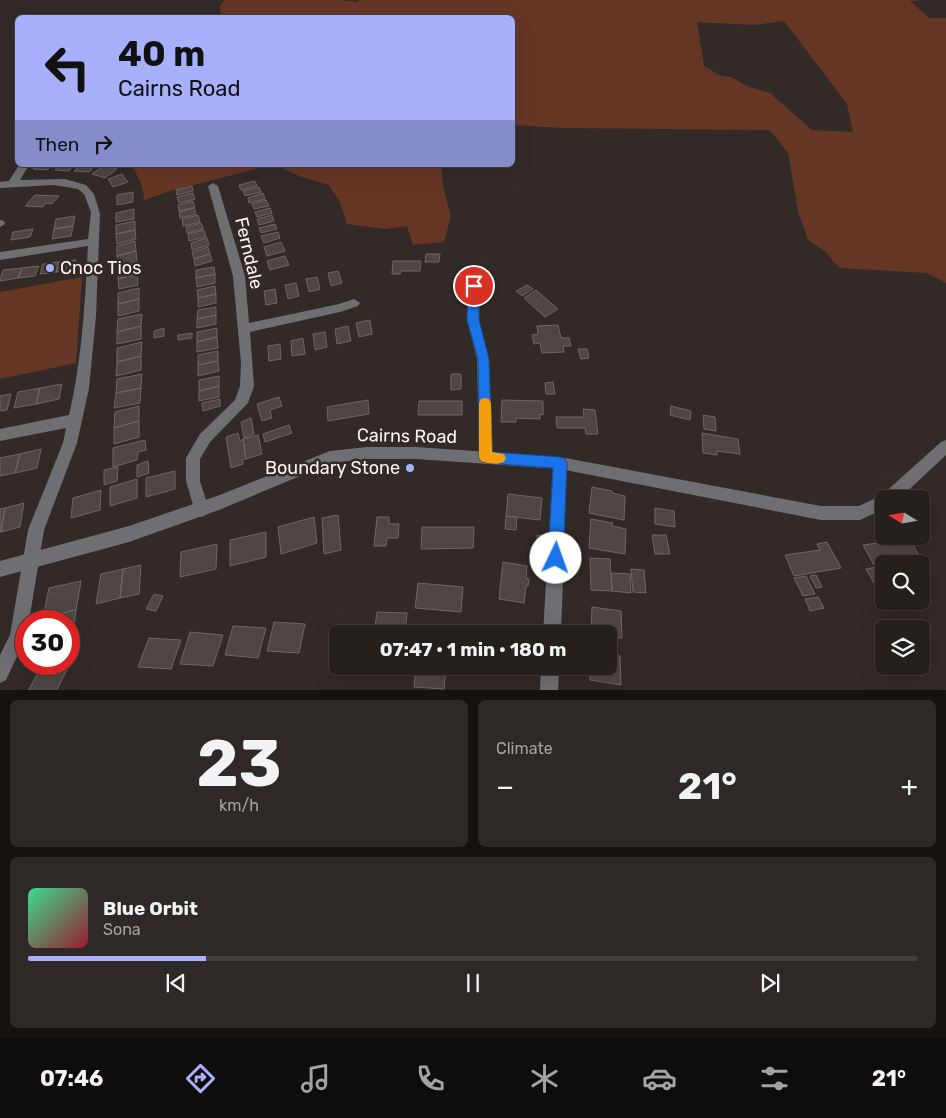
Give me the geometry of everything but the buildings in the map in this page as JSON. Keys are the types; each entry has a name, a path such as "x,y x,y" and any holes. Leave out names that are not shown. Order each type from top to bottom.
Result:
{"street":[{"path":"13,183 23,167"},
{"path":"0,185 47,182 82,187 90,196 94,212 90,316 82,388 70,443 36,530 33,560 18,636 0,674"},
{"name":"Ferndale","path":"201,510 193,481 193,458 205,438 241,403 245,395 247,363 242,293 236,262 213,186"},
{"path":"0,256 93,242"},
{"path":"474,286 473,320 484,359 486,457"},
{"path":"244,329 340,308 354,302"},
{"path":"0,435 75,420"},
{"path":"898,490 946,446"},
{"name":"Cairns Road","path":"0,569 129,534 201,510 330,457 367,452 486,457 560,463 821,513 860,513 875,506"},
{"path":"552,625 560,463"},
{"path":"549,690 550,675"}],"shaded area":[{"path":"225,0 338,0 358,2 359,0 926,0 910,1 929,18 946,18 946,283 927,273 839,268 826,252 808,240 798,211 788,153 770,130 564,128 515,125 515,15 221,15 220,6","holes":["784,21 847,104 853,132 812,130 770,93 749,87 731,77 721,76 704,66 697,22 754,25"]},
{"path":"132,167 258,167 144,200 143,191"},
{"path":"280,167 441,167 443,187 451,216 444,242 413,245 407,226 385,229 347,224 340,202 329,185 299,176"},
{"path":"82,277 76,363 0,379 0,292"}],"slow traffic":[{"path":"485,403 486,457 500,458"}],"place":[{"name":"Cnoc Tios","path":"50,268"},
{"name":"Boundary Stone","path":"410,468"}],"route":[{"path":"474,286 473,320 484,359 486,457 560,463 556,558"}]}
